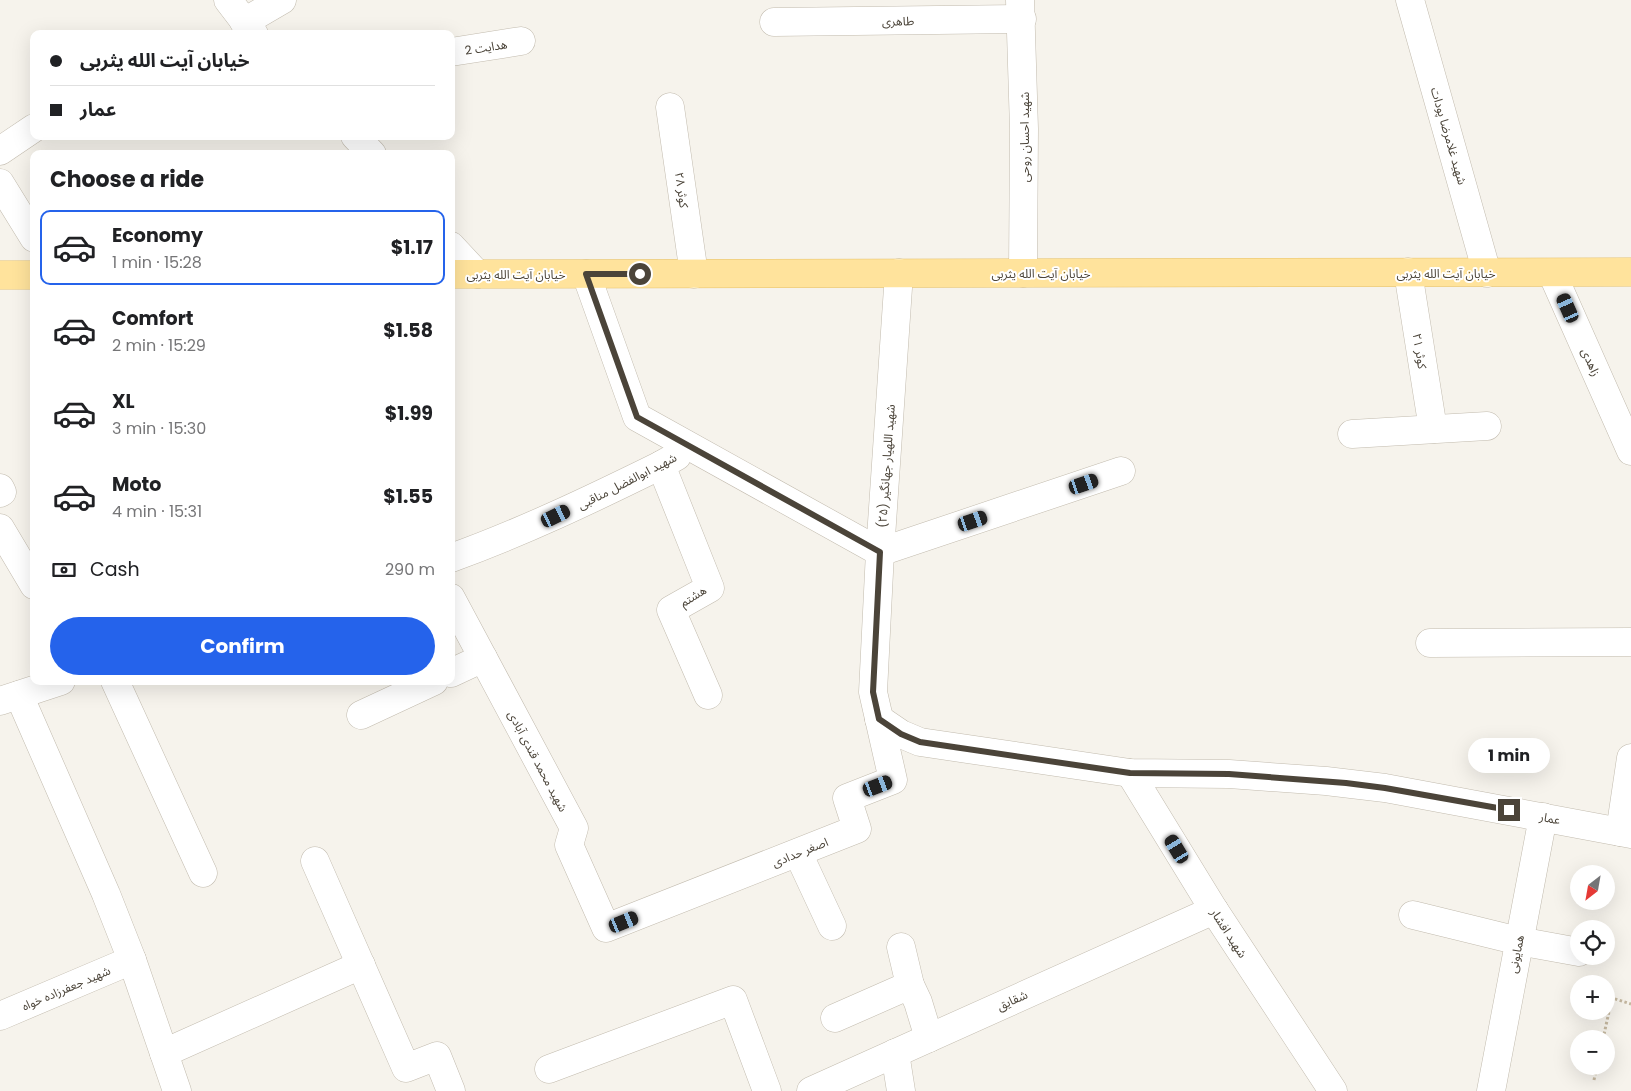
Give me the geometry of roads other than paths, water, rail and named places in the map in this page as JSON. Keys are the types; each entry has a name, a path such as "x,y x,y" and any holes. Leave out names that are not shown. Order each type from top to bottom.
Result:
{"main road":[{"name":"خیابان آیت الله یثربی","path":"464,274 1631,272"},
{"path":"0,275 30,275"}],"street":[{"path":"228,0 249,28 282,0"},
{"name":"شهید غلامرضا پودات","path":"1410,0 1487,272"},
{"name":"طاهری","path":"774,22 1021,10"},
{"name":"شهید احسان روحی","path":"1021,10 1024,129 1023,273"},
{"name":"هدایت 2","path":"455,51 521,41"},
{"name":"کوثر ۲۸","path":"670,107 694,274"},
{"path":"0,151 30,131"},
{"path":"359,140 368,150"},
{"path":"0,183 30,232"},
{"path":"455,255 464,274"},
{"name":"کوثر ۲۱","path":"1408,272 1433,429"},
{"name":"زاهدی","path":"1552,272 1631,451"},
{"name":"شهید اللهیار جهانگیر (۲۵)","path":"879,719 873,692 880,552 899,273"},
{"path":"586,274 637,417 880,552 1121,471"},
{"path":"1352,434 1487,426"},
{"name":"شهید ابوالفضل مناقبی","path":"455,556 541,523 661,466 691,448"},
{"name":"هشتم","path":"661,466 710,588 671,610 708,695"},
{"path":"0,488 2,492 0,493"},
{"path":"0,528 30,578"},
{"name":"شهید محمد قندی آبادی","path":"455,605 574,828 569,845 606,928"},
{"path":"1430,643 1631,642"},
{"path":"455,671 484,658"},
{"path":"49,685 10,698 106,894 132,960 177,1091"},
{"path":"117,685 203,873"},
{"path":"361,715 425,685"},
{"name":"عمار","path":"879,719 901,734 920,742 1130,773 1229,774 1326,781 1385,788 1625,833"},
{"name":"اصغر حدادی","path":"606,928 857,830 847,798 893,780 879,719"},
{"path":"1625,833 1631,758"},
{"name":"شهید افشار","path":"1130,773 1214,910 1333,1091"},
{"name":"همایونی","path":"1491,1091 1543,817"},
{"path":"798,853 832,926"},
{"path":"315,861 406,1068 437,1056 451,1091"},
{"name":"شقایق","path":"811,1091 1214,910"},
{"path":"1413,915 1519,941 1570,950"},
{"path":"901,946 910,985 918,1002 929,1038"},
{"name":"شهید جعفرزاده خواه","path":"0,1016 132,960"},
{"path":"164,1053 361,966"},
{"path":"835,1018 910,985"},
{"path":"549,1069 733,1000 767,1091"},
{"path":"896,1053 901,1091"}]}
